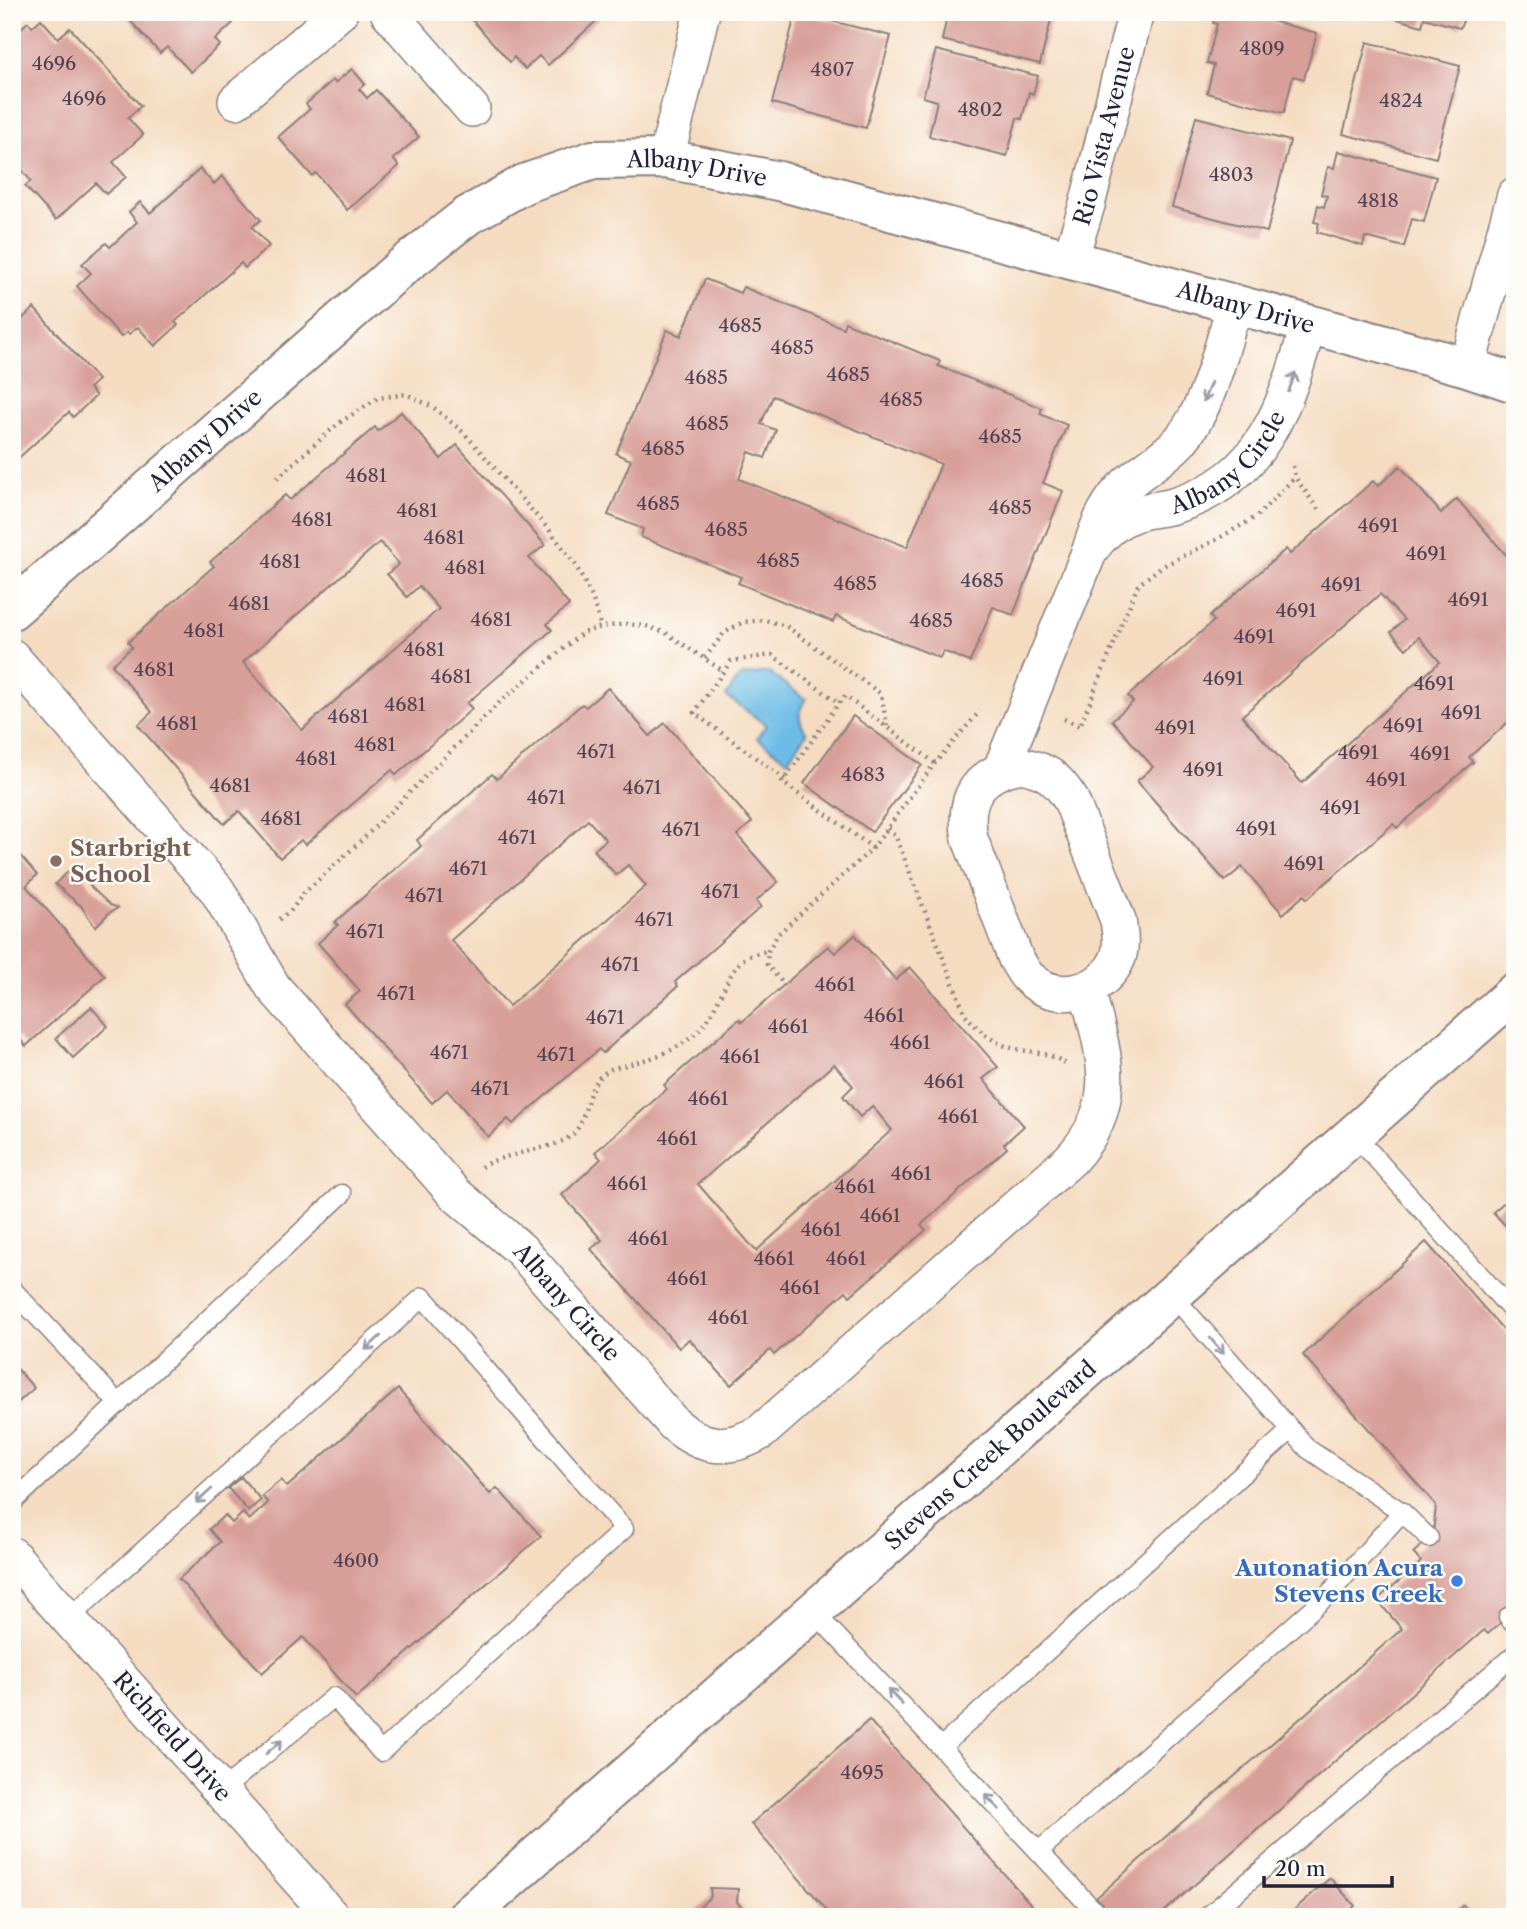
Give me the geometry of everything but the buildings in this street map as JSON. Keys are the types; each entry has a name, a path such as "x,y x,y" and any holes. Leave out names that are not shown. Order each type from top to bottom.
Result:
{"street":[{"path":"236,102 340,12"},
{"path":"388,12 472,109"},
{"path":"666,159 702,12"},
{"name":"Rio Vista Avenue","path":"1070,259 1087,205 1136,12"},
{"name":"Albany Drive","path":"12,610 402,267 467,216 524,184 593,160 666,159 779,181 1309,323 1468,367 1515,383"},
{"path":"1468,367 1515,195"},
{"name":"Albany Circle","path":"12,657 217,890 273,987 454,1193 520,1249 674,1424 686,1434 703,1442 724,1446 743,1443 761,1432 1070,1160 1087,1142 1100,1117 1106,1091 1105,1064 1087,990 1066,993 1045,989 1028,977 1016,959 974,851 966,819 971,798 983,780 1001,769 1090,550 1097,526 1111,501 1128,482 1180,441 1196,417 1213,376 1235,304"},
{"name":"Albany Circle","path":"1090,550 1102,535 1119,522 1139,512 1171,507 1198,498 1231,477 1246,463 1276,421 1293,381 1309,323"},
{"path":"1156,462 1186,502"},
{"path":"1001,769 1021,765 1042,769 1059,782 1071,800 1109,896 1118,920 1121,940 1117,961 1104,979 1087,990"},
{"name":"Stevens Creek Boulevard","path":"467,1917 1515,992"},
{"name":"Richfield Drive","path":"12,1555 332,1917"}],"lane":[{"path":"1354,1134 1515,1314"},
{"path":"12,1503 342,1194"},
{"path":"12,1289 119,1404"},
{"path":"1172,1295 1308,1449 1402,1513 1429,1538"},
{"path":"68,1619 423,1297 624,1529 381,1752 334,1698 221,1791"},
{"path":"942,1747 1291,1430"},
{"path":"1039,1852 1328,1595 1402,1513"},
{"path":"813,1611 1100,1917"},
{"path":"1207,1917 1515,1654"}],"path":[{"path":"277,478 339,423 378,398 407,394 433,407 464,433 550,531 575,564 592,597 600,627"},
{"path":"1292,462 1295,477 1318,509"},
{"path":"705,658 724,633 743,622 765,620 786,626 881,694 887,727"},
{"path":"245,938 290,912 303,894 363,839 500,702 564,646 582,634 600,627 626,624 646,626 666,633 723,671"},
{"path":"785,779 694,713 723,671 731,661 772,655 839,704"},
{"path":"873,848 782,782 845,696 935,763"},
{"path":"888,828 895,837 965,1014 976,1028 1014,1049 1049,1053 1106,1091"},
{"path":"454,1193 471,1174 493,1160 556,1143 574,1133 583,1117 586,1101 595,1083 611,1069 674,1050 695,1035 708,1021 740,963 753,954 768,951"}],"water":[{"path":"768,672 806,699 800,716 807,733 787,760 757,738 766,725 726,696 740,676"}],"place":[{"name":"Starbright School","path":"56,861"},
{"name":"Autonation Acura Stevens Creek","path":"1457,1581"}]}
